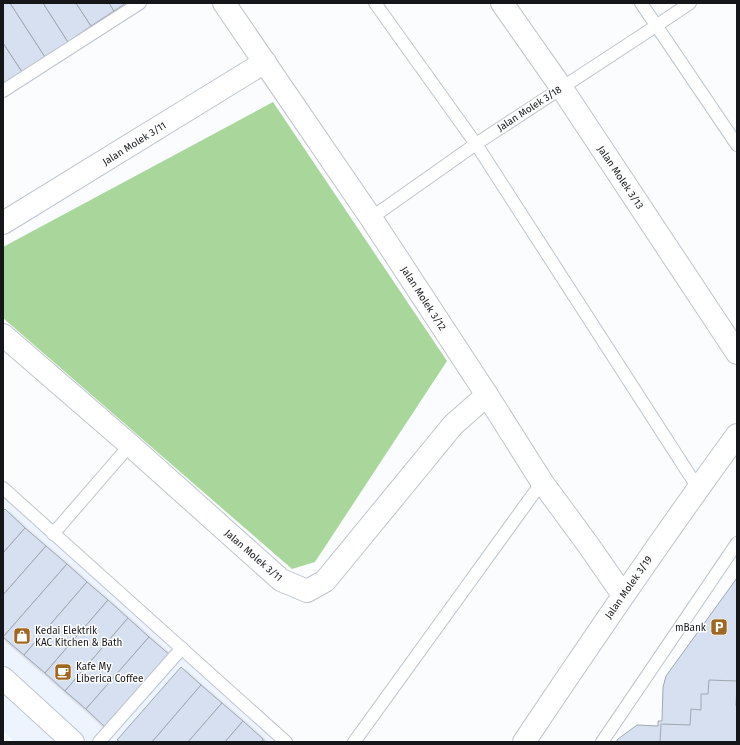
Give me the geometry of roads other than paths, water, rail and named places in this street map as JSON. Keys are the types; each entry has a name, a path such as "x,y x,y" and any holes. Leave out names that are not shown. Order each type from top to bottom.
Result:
{"street":[{"name":"Jalan Molek 3/12","path":"224,3 371,218 542,482 623,595"},
{"name":"Jalan Molek 3/13","path":"502,3 561,87 737,353"},
{"name":"Jalan Molek 3/11","path":"3,223 265,62"},
{"name":"Jalan Molek 3/11","path":"3,335 130,445 281,580 307,591 325,580 453,425 487,395"},
{"name":"Jalan Molek 3/19","path":"524,742 623,595 698,488 737,436"},
{"path":"3,678 73,742"}],"lane":[{"path":"3,91 140,3"},
{"path":"375,3 476,144 698,488"},
{"path":"641,3 737,145"},
{"name":"Jalan Molek 3/18","path":"371,218 476,144 690,3"},
{"path":"53,534 130,445"},
{"path":"354,742 542,482"},
{"path":"3,488 286,742"},
{"path":"602,742 737,543"},
{"path":"100,742 182,648"}],"place":[{"name":"mBank","path":"719,627"},
{"name":"Kedai Elektrik KAC Kitchen & Bath","path":"22,636"},
{"name":"Kafe My Liberica Coffee","path":"63,672"}]}
